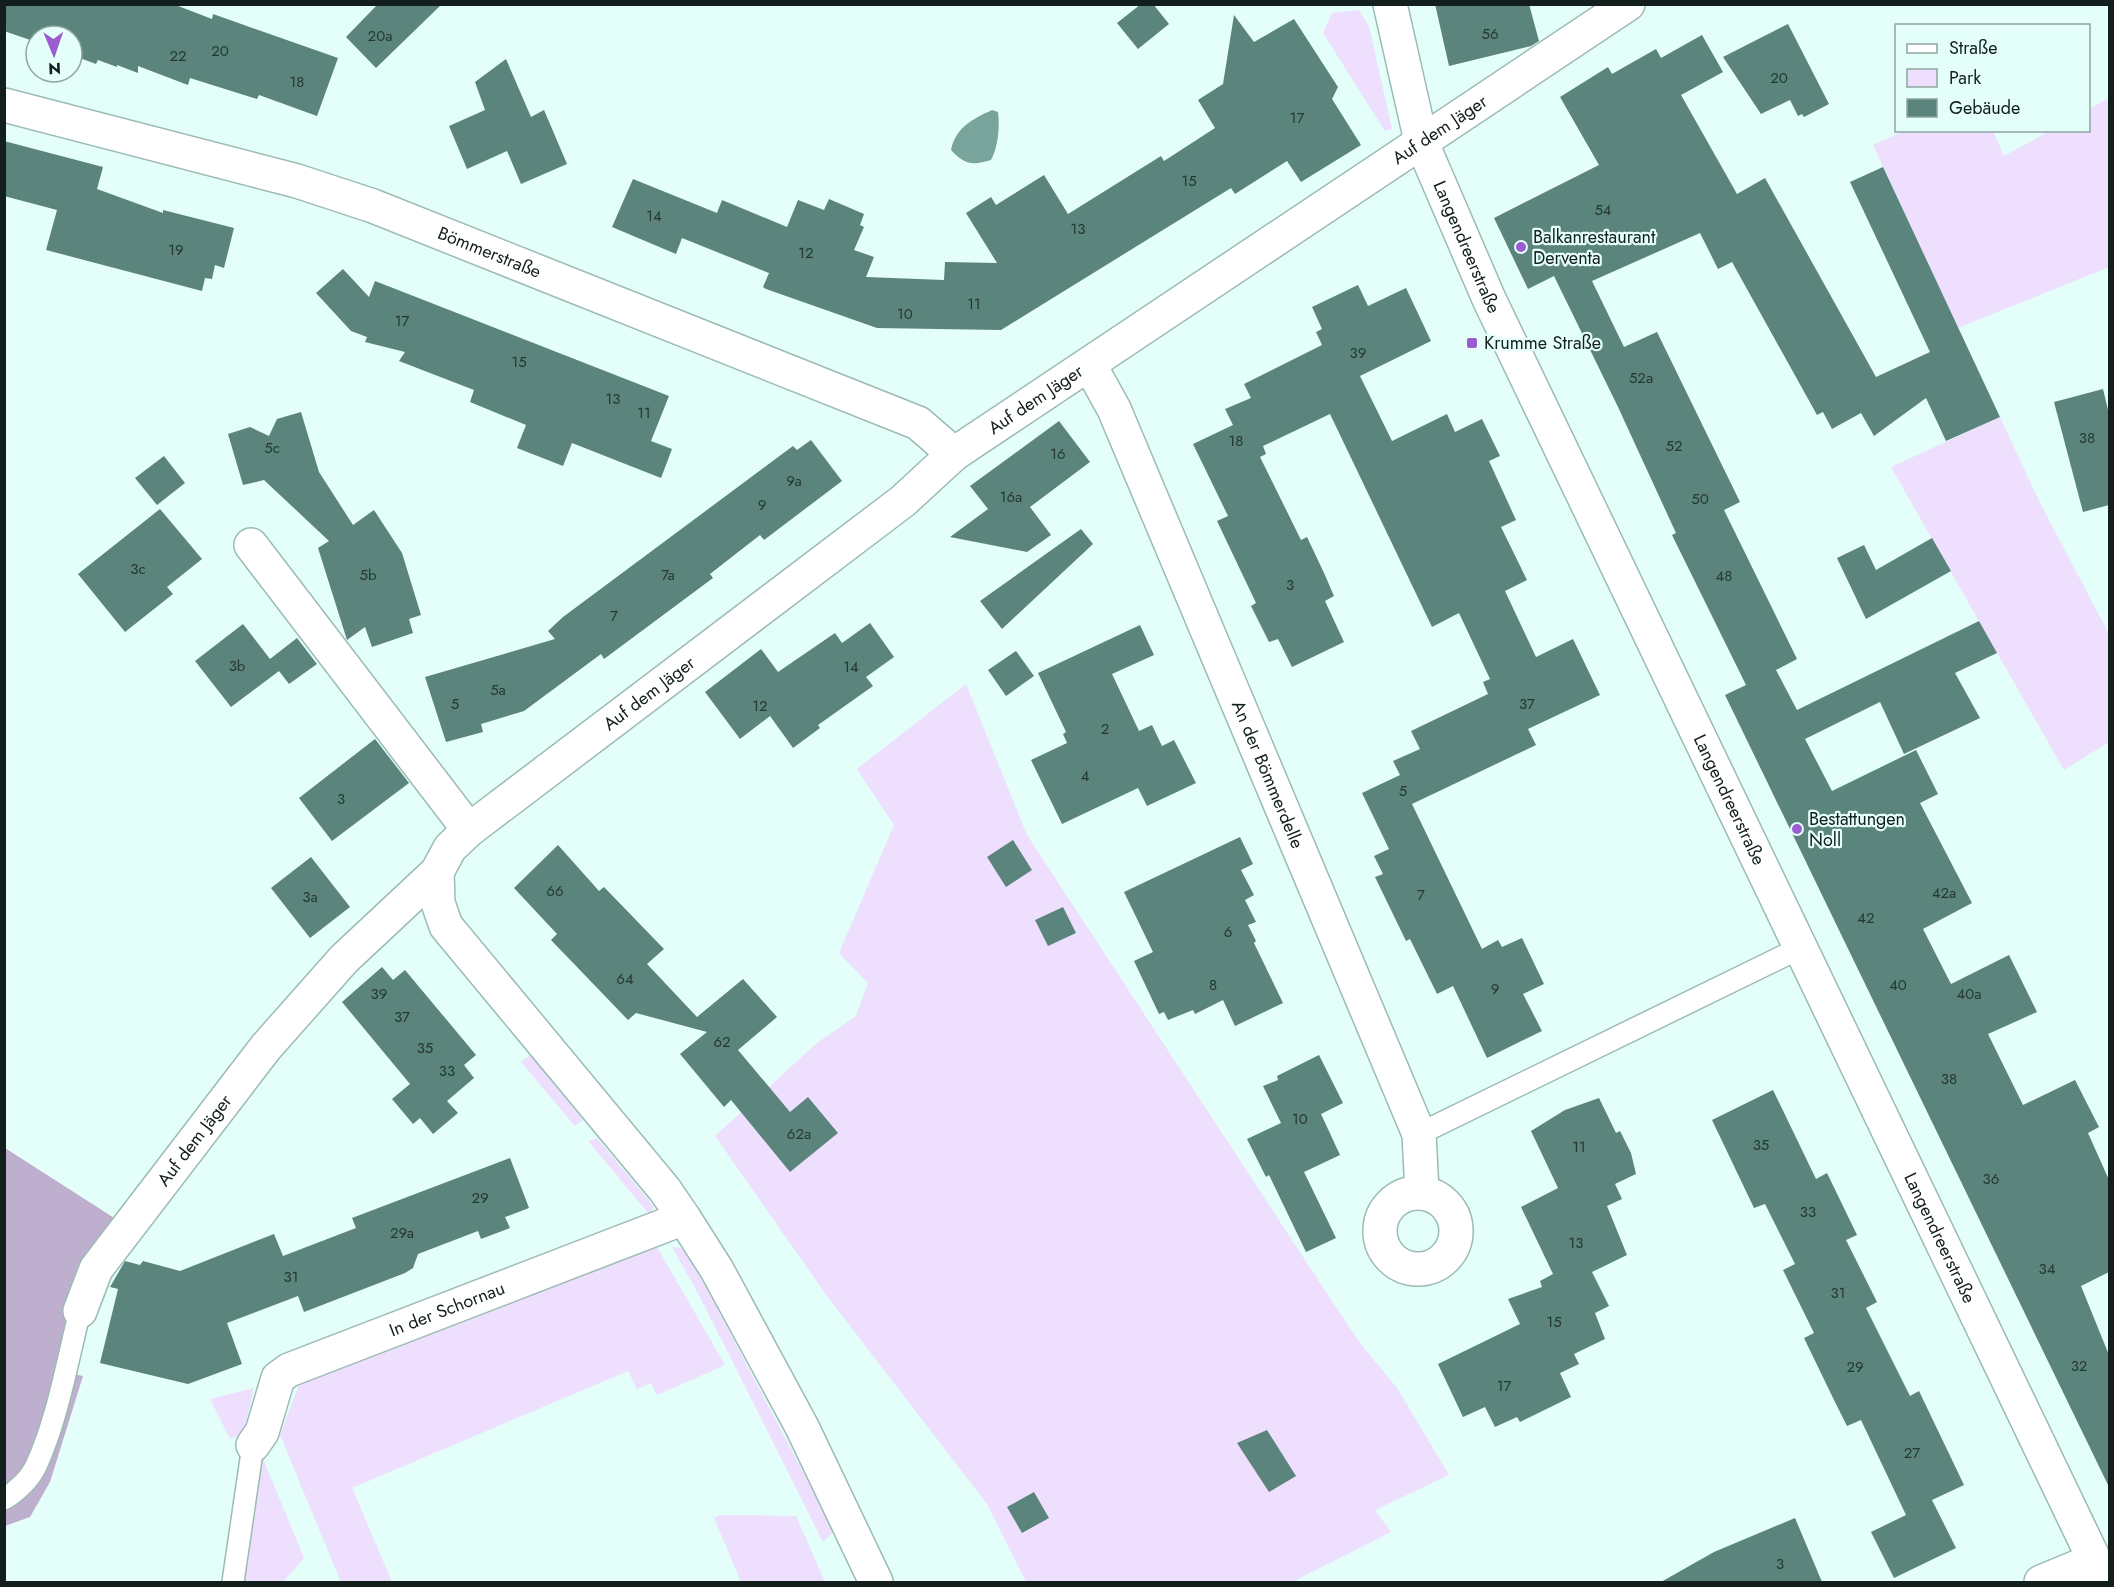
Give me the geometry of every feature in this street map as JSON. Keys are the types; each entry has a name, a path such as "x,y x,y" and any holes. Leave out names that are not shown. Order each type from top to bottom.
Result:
{"street":[{"name":"Langendreerstraße","path":"1390,4 1421,141 1489,299 2100,1571"},
{"name":"Auf dem Jäger","path":"80,1311 96,1269 266,1047 344,959 437,872 450,848 469,830 903,501 954,454 1628,4"},
{"name":"Bömmerstraße","path":"4,105 297,182 373,206 918,423 954,454"},
{"name":"An der Bömmerdelle","path":"1089,364 1114,409 1419,1134 1422,1192"},
{"path":"251,545 469,830"},
{"path":"437,872 438,903 446,926 665,1190 717,1270 802,1427 876,1582"},
{"name":"In der Schornau","path":"253,1445 262,1432 278,1378 290,1370 684,1218"},
{"path":"2041,1582 2100,1571"}],"lane":[{"path":"1419,1134 1800,948"},
{"name":"Auf dem Jäger","path":"4,1499 15,1493 35,1468 53,1417 80,1311"},
{"path":"233,1582 253,1445"}],"green space":[{"path":"1359,10 1369,26 1392,129 1385,131 1323,33 1332,13"},
{"path":"2109,98 2109,267 1958,328 1873,145 1902,132 1993,132 2004,156 2048,132 2090,132 2090,108"},
{"path":"2000,417 2039,501 2109,634 2109,742 2064,770 1891,467"},
{"path":"966,684 1027,835 1360,1343 1397,1388 1449,1475 1375,1510 1391,1532 1292,1582 1026,1582 987,1504 827,1296 715,1136 817,1043 856,1016 868,983 839,953 894,825 857,769"},
{"path":"530,1055 583,1120 575,1126 521,1062"},
{"path":"597,1138 654,1207 649,1214 588,1141"},
{"path":"657,1247 725,1365 657,1395 651,1383 637,1389 628,1371 352,1488 392,1582 341,1582 280,1435 300,1382"},
{"path":"672,1247 682,1248 708,1291 834,1531 823,1542 700,1297"},
{"path":"254,1388 243,1434 230,1439 210,1399"},
{"path":"259,1449 304,1558 283,1582 241,1582"},
{"path":"720,1515 796,1516 825,1582 741,1582 714,1518"}],"shaded area":[{"path":"992,110 998,112 999,124 997,143 991,160 979,163 964,161 951,150 953,142 966,125"},
{"path":"5,1148 122,1223 56,1370 83,1376 50,1482 30,1517 5,1526"}],"building":[{"path":"4,4 173,4 212,19 213,14 338,58 317,116 259,95 257,99 190,78 188,85 138,66 138,73 98,60 96,64 84,60 84,24 24,24 24,38 4,31"},
{"path":"378,4 442,4 376,68 346,37"},
{"path":"1141,4 1153,4 1169,24 1138,49 1117,23"},
{"path":"1435,4 1529,4 1539,41 1531,46 1449,66"},
{"path":"1234,15 1254,42 1294,19 1338,87 1332,99 1361,145 1301,182 1287,161 1235,194 1231,188 1001,330 877,328 766,289 763,287 769,273 682,238 676,254 612,227 633,179 717,213 722,200 787,227 798,200 824,210 829,199 864,214 860,225 864,227 854,250 874,257 866,277 944,280 945,262 997,263 966,213 991,197 996,205 1044,175 1068,214 1161,156 1164,161 1215,128 1198,100 1223,84"},
{"path":"1788,24 1829,104 1804,117 1802,114 1798,116 1790,100 1761,114 1723,57"},
{"path":"1702,35 1723,72 1681,95 1737,194 1765,178 1876,377 1930,352 1850,182 1883,167 2000,417 1946,441 1926,398 1874,436 1861,413 1832,429 1823,412 1817,415 1732,262 1718,269 1700,233 1592,281 1624,347 1657,332 1740,502 1724,510 1797,659 1776,670 1797,710 1979,621 1997,653 1955,673 1980,718 1904,754 1880,702 1805,739 1832,791 1916,750 1938,794 1920,803 1972,903 1923,929 1951,984 2009,955 2037,1012 1988,1034 2023,1105 2075,1080 2099,1127 2088,1133 2109,1180 2109,1272 2081,1286 2109,1355 2109,1487 1725,695 1746,685 1672,535 1676,533 1618,407 1554,276 1528,289 1494,218 1599,165 1560,97 1608,67 1612,74 1656,49 1661,58"},
{"path":"506,59 531,117 544,110 567,164 521,184 507,151 467,169 449,126 485,110 475,82"},
{"path":"4,141 103,167 97,189 163,213 163,210 234,228 224,268 215,265 212,279 205,278 202,291 46,250 57,210 4,196"},
{"path":"343,269 369,297 375,281 669,396 651,441 672,449 661,478 572,443 563,466 517,448 526,425 470,402 474,390 399,361 405,352 365,342 367,337 351,331 316,293"},
{"path":"1358,285 1368,306 1406,288 1431,341 1360,376 1392,441 1447,414 1455,432 1482,419 1500,456 1489,461 1516,520 1501,527 1527,580 1505,591 1536,657 1573,639 1600,695 1528,729 1536,745 1412,804 1482,949 1498,940 1502,947 1522,938 1544,984 1523,994 1542,1031 1487,1058 1453,986 1437,994 1410,939 1406,941 1375,877 1383,874 1374,856 1389,849 1362,793 1400,775 1393,761 1420,749 1411,731 1488,694 1483,682 1490,679 1459,613 1432,627 1330,414 1263,446 1266,454 1260,457 1301,540 1307,537 1324,573 1334,596 1325,601 1344,642 1292,667 1278,639 1269,642 1251,606 1256,603 1217,521 1228,516 1193,444 1233,425 1225,409 1251,398 1244,384 1322,345 1316,332 1322,329 1312,307"},
{"path":"2103,389 2109,414 2109,505 2083,512 2054,402"},
{"path":"301,412 319,472 353,525 374,510 402,553 421,615 409,619 413,633 372,647 365,627 347,640 318,548 329,541 264,480 243,485 228,434 250,427 269,436 277,419"},
{"path":"1059,421 1090,462 1030,507 1051,535 1027,552 950,537 988,509 970,486"},
{"path":"811,440 842,481 764,540 760,535 710,574 713,578 604,659 601,654 524,711 481,724 483,732 446,742 425,677 555,639 548,631 563,617 793,446 797,450"},
{"path":"164,456 185,483 157,505 135,478"},
{"path":"160,509 202,559 167,587 173,594 125,632 78,574"},
{"path":"1081,529 1093,544 1002,629 980,601"},
{"path":"1932,538 1951,571 1866,619 1837,558 1864,545 1876,570"},
{"path":"870,623 894,657 866,677 873,686 818,725 820,728 793,748 770,716 740,739 705,692 761,649 778,672 835,633 842,643"},
{"path":"243,624 270,659 297,638 317,664 289,684 279,671 231,707 195,661"},
{"path":"1140,625 1154,655 1112,674 1139,731 1152,725 1162,746 1174,740 1196,783 1147,806 1138,788 1062,824 1031,760 1067,743 1063,734 1066,732 1038,673"},
{"path":"1016,651 1034,676 1006,696 988,670"},
{"path":"375,739 409,783 332,841 299,798"},
{"path":"1240,837 1253,864 1241,870 1254,895 1245,900 1256,922 1248,925 1256,941 1254,943 1283,1003 1235,1026 1223,1000 1195,1014 1193,1010 1168,1020 1164,1012 1159,1014 1134,961 1153,952 1124,892"},
{"path":"1013,840 1032,870 1006,887 987,857"},
{"path":"558,845 599,891 604,887 664,949 647,964 697,1017 743,979 777,1017 738,1050 790,1112 808,1097 838,1133 790,1172 731,1100 724,1107 680,1054 707,1032 636,1013 628,1020 551,940 557,934 514,888"},
{"path":"311,857 350,907 310,938 271,888"},
{"path":"1063,907 1076,933 1048,946 1035,920"},
{"path":"382,967 393,980 405,970 476,1055 464,1065 474,1078 447,1101 458,1113 433,1134 420,1118 413,1124 392,1099 410,1084 342,1002"},
{"path":"1319,1055 1343,1103 1321,1114 1340,1155 1304,1172 1336,1238 1306,1252 1269,1175 1266,1177 1247,1139 1281,1123 1263,1086 1278,1080 1277,1076"},
{"path":"1773,1090 1816,1179 1827,1173 1857,1235 1846,1240 1877,1302 1866,1308 1910,1396 1919,1391 1964,1485 1932,1500 1956,1548 1894,1578 1871,1532 1906,1515 1861,1420 1847,1426 1834,1400 1804,1338 1814,1333 1783,1270 1795,1264 1765,1204 1754,1208 1712,1120"},
{"path":"1599,1098 1616,1133 1620,1131 1631,1153 1636,1174 1615,1184 1622,1199 1607,1206 1627,1255 1592,1272 1609,1306 1595,1313 1605,1339 1574,1354 1579,1364 1560,1373 1571,1397 1520,1422 1517,1417 1495,1427 1485,1407 1463,1417 1438,1364 1520,1324 1508,1299 1542,1287 1540,1281 1553,1274 1521,1207 1558,1188 1531,1131 1565,1110"},
{"path":"510,1158 529,1208 505,1217 510,1228 481,1239 478,1231 418,1254 413,1268 405,1273 304,1312 298,1296 227,1323 242,1364 188,1384 100,1363 118,1289 110,1287 125,1261 140,1265 143,1261 180,1271 274,1234 283,1256 356,1228 352,1218"},
{"path":"1267,1430 1296,1476 1269,1492 1237,1443"},
{"path":"1034,1492 1049,1518 1022,1533 1007,1507"},
{"path":"1795,1518 1822,1582 1661,1582 1714,1552"}],"place":[{"name":"Balkanrestaurant Derventa","path":"1521,247"},
{"name":"Krumme Straße","path":"1472,343"},
{"name":"Bestattungen Noll","path":"1797,829"}]}
